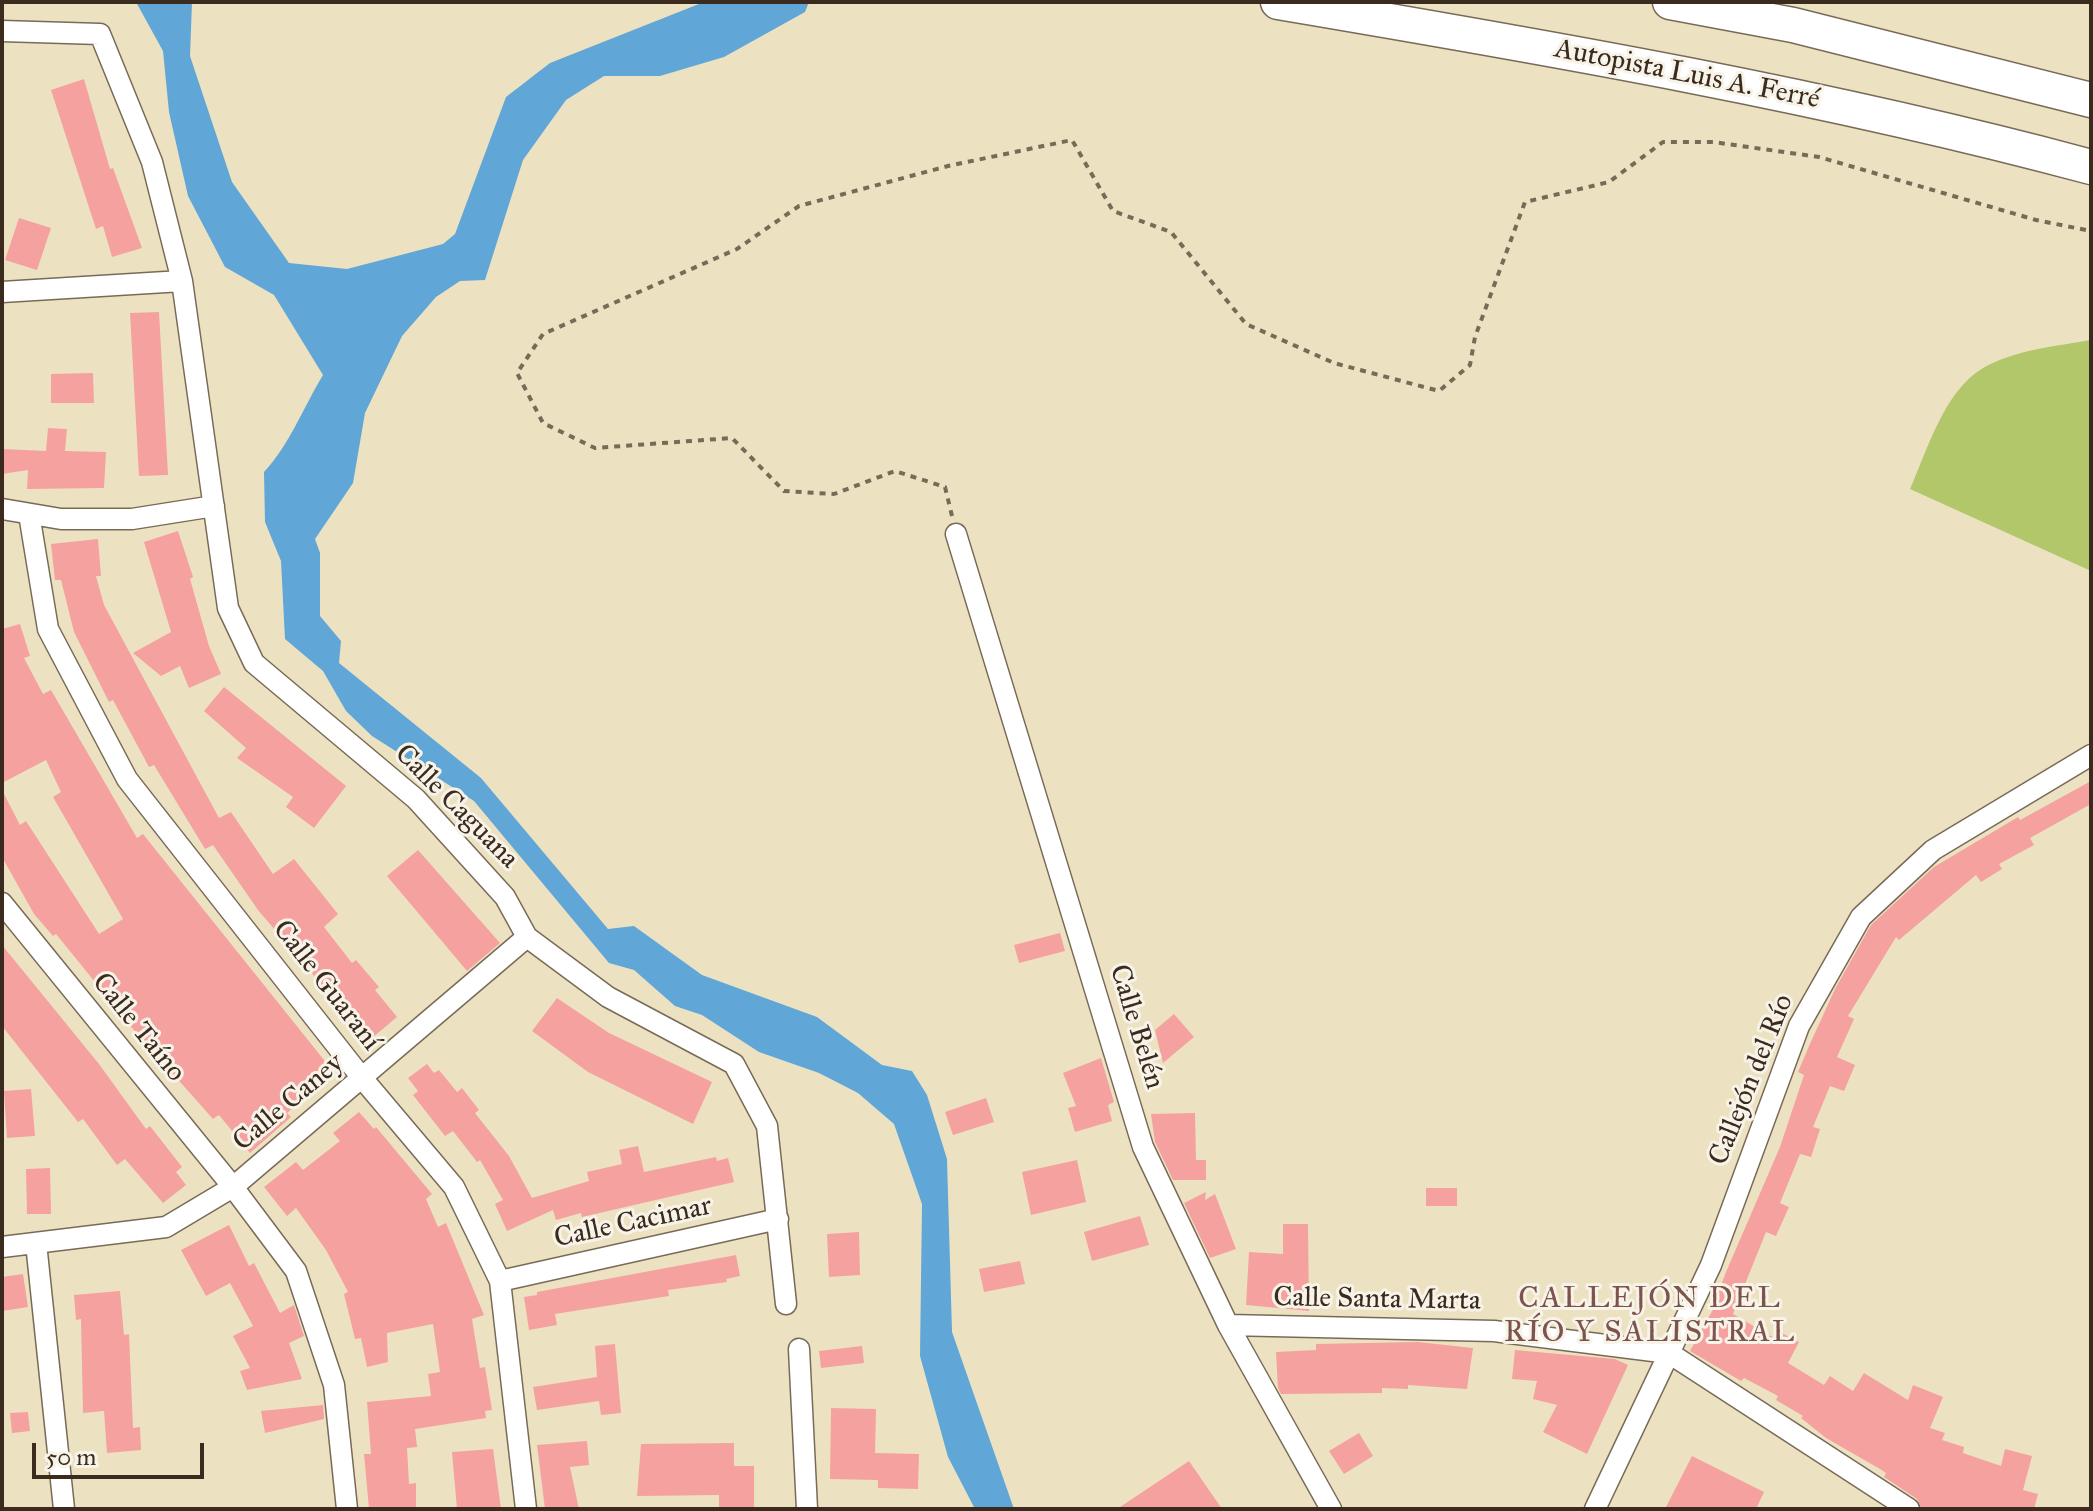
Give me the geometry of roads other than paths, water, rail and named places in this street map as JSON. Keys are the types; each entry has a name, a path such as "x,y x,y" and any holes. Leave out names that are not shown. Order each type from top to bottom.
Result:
{"highway":[{"name":"Autopista Luis A. Ferré","path":"1278,2 1515,41 1793,94 2091,167"},
{"path":"1670,2 1793,25 2091,100"}],"street":[{"name":"Calle Caguana","path":"2,31 100,34 152,162 182,281 228,608 254,663 416,799 505,897 527,937 608,997 734,1064 767,1126 786,1304"},
{"path":"2,292 182,281"},
{"path":"2,509 61,519 132,519 214,506"},
{"name":"Calle Guaraní","path":"29,514 48,629 127,779 362,1078 454,1187 500,1281 526,1509"},
{"name":"Calle Belén","path":"956,534 1143,1147 1228,1325 1331,1509"},
{"name":"Callejón del Río","path":"1595,1509 1711,1265 1799,1026 1861,917 1933,850 2091,755"},
{"name":"Calle Taíno","path":"2,903 233,1187 296,1271 334,1385 347,1509"},
{"name":"Calle Caney","path":"2,1247 166,1227 233,1187 527,937"},
{"name":"Calle Cacimar","path":"500,1281 778,1219"},
{"path":"36,1243 64,1509"},
{"name":"Calle Santa Marta","path":"1228,1325 1494,1331 1669,1353 1909,1509"},
{"path":"799,1349 807,1509"}],"water":[{"path":"136,2 192,2 190,56 232,182 289,263 347,269 443,244 455,234 506,97 550,63 704,2 809,2 805,12 724,57 660,76 604,76 566,100 523,160 485,280 460,281 436,297 402,336 365,413 353,483 315,539 320,553 320,616 341,641 339,663 481,778 608,929 634,926 702,975 817,1017 882,1065 912,1071 927,1095 947,1159 952,1332 1014,1509 975,1509 948,1457 920,1356 922,1204 894,1124 858,1093 819,1073 759,1052 702,1015 675,1006 634,970 609,963 474,801 372,736 346,711 323,671 285,639 281,561 265,522 264,472 289,438 323,375 274,295 225,267 188,196 169,112 163,51"}],"district":[{"name":"CALLEJÓN DEL RÍO Y SALISTRAL","path":"1650,1317"}]}
